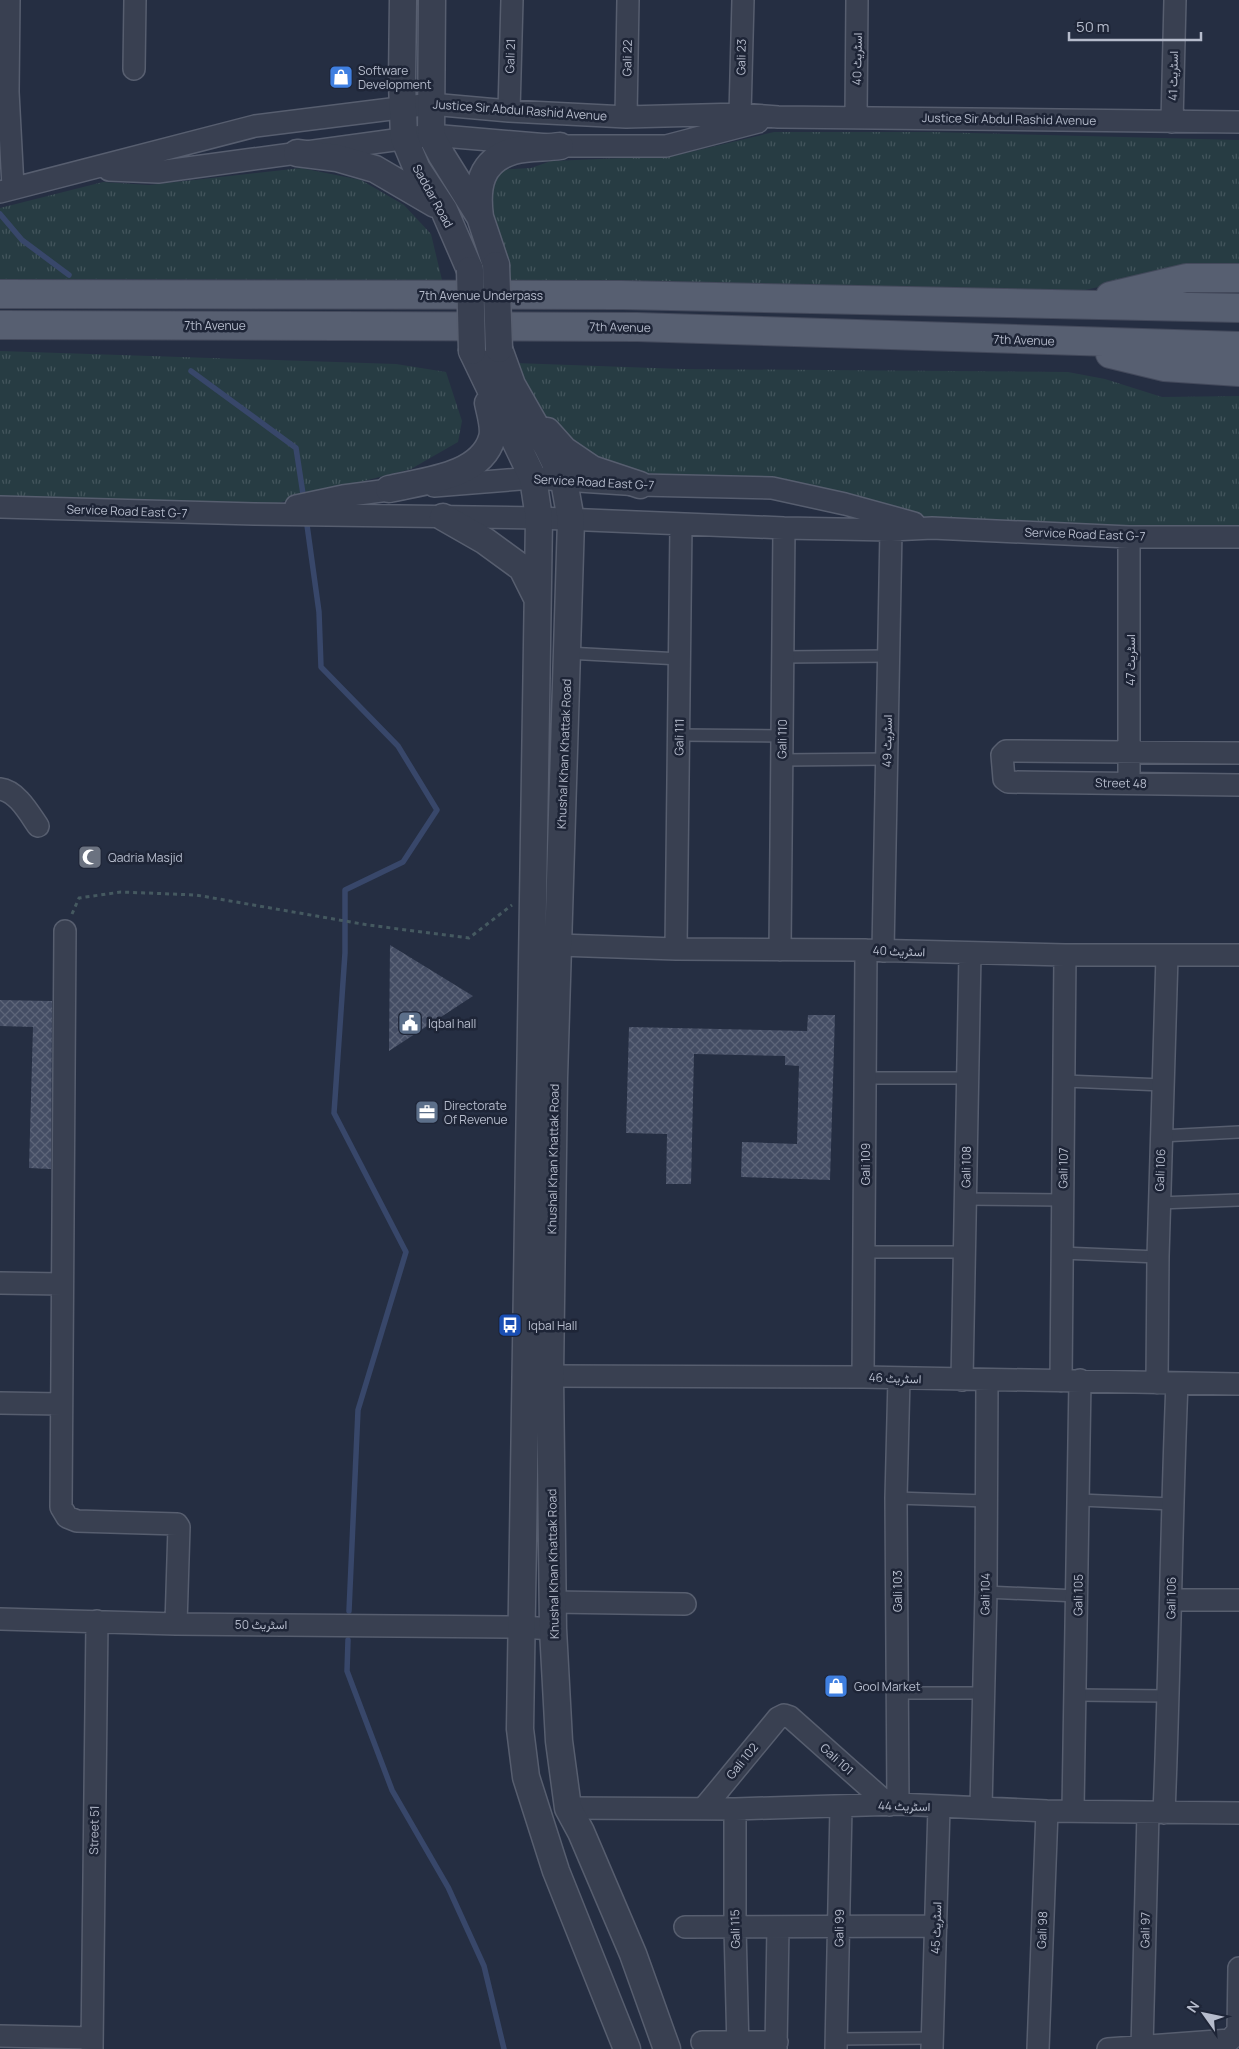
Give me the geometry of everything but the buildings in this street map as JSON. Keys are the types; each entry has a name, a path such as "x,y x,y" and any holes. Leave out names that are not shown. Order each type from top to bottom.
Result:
{"main road":[{"path":"1070,305 1186,278 1239,278"},
{"name":"7th Avenue Underpass","path":"0,294 622,295 1070,305"},
{"path":"1070,305 1239,308"},
{"name":"7th Avenue","path":"0,325 637,327 1239,346"},
{"path":"1054,341 1164,368 1239,372"}],"street":[{"path":"7,189 4,91 9,0"},
{"path":"134,69 135,0"},
{"name":"Saddar Road","path":"403,0 404,138 417,169 444,210 470,270"},
{"path":"432,0 431,135 480,217"},
{"name":"Gali 21","path":"509,111 512,0"},
{"name":"Gali 22","path":"626,117 628,0"},
{"name":"Gali 23","path":"740,114 743,0"},
{"name":"اسٹریٹ 40","path":"856,118 857,0"},
{"name":"اسٹریٹ 41","path":"1172,122 1175,0"},
{"name":"Justice Sir Abdul Rashid Avenue","path":"7,189 255,126 431,104 509,111 626,117 740,114 856,118 1239,122"},
{"name":"Justice Sir Abdul Rashid Avenue","path":"89,169 158,172 431,135 560,146 666,146 778,116"},
{"path":"480,217 477,198 479,185 483,174 495,162 514,151 560,146"},
{"path":"297,153 336,158 374,168 444,210"},
{"name":"Khushal Khan Khattak Road","path":"480,217 496,265 499,349 512,385 548,448 564,481 571,520 559,945 542,1078 521,1627 520,1728 526,1777 556,1871 627,2049"},
{"name":"Khushal Khan Khattak Road","path":"470,270 476,361 534,478 539,518 533,888 542,1078 550,1376 553,1629 559,1741 568,1808 581,1832 633,1954 667,2049"},
{"path":"389,489 454,473 471,466 484,454 493,436 490,414 476,361"},
{"path":"512,385 539,422 564,450 592,469 640,486"},
{"name":"Service Road East G-7","path":"254,514 389,489 534,478 640,486 772,488 845,504 932,528"},
{"name":"Service Road East G-7","path":"0,507 254,514 539,518 784,528 891,530 932,528 1129,537 1239,537"},
{"path":"444,517 485,540 522,568 538,598"},
{"name":"Gali 111","path":"676,949 681,524"},
{"name":"Gali 110","path":"780,950 784,528"},
{"name":"اسٹریٹ 49","path":"875,950 886,759 891,530"},
{"name":"اسٹریٹ 47","path":"1129,537 1129,783"},
{"path":"1130,751 1239,753"},
{"name":"Street 48","path":"1130,751 1003,752 1004,779 1008,782 1239,785"},
{"path":"0,789 6,790 22,803 38,826"},
{"path":"65,931 61,1507 67,1517 77,1521 177,1524 179,1527 176,1624"},
{"name":"اسٹریٹ 40","path":"559,945 676,949 875,950 1065,956 1239,955"},
{"name":"Gali 109","path":"862,1377 865,1078 875,950"},
{"name":"Gali 108","path":"962,1380 970,954"},
{"name":"Gali 107","path":"1065,956 1062,1253 1071,1380"},
{"name":"Gali 106","path":"1156,1813 1169,1696 1171,1600 1172,1504 1167,1383 1158,1257 1167,956"},
{"path":"0,1283 62,1284"},
{"name":"اسٹریٹ 46","path":"550,1376 862,1377 1239,1384"},
{"name":"Gali 103","path":"893,1805 897,1692 896,1498 899,1378"},
{"name":"Gali 104","path":"981,1808 986,1592 987,1380"},
{"name":"Gali 105","path":"1071,1380 1080,1500 1073,1810"},
{"path":"0,1403 61,1404"},
{"path":"1171,1600 1239,1600"},
{"path":"553,1602 685,1604"},
{"name":"اسٹریٹ 50","path":"0,1619 176,1624 521,1627 553,1629"},
{"name":"Street 51","path":"92,2044 97,1621"},
{"name":"Gali 101","path":"784,1715 790,1718 893,1805"},
{"name":"Gali 102","path":"703,1810 778,1718 784,1715"},
{"name":"اسٹریٹ 44","path":"568,1808 703,1810 893,1805 1047,1811 1239,1813"},
{"name":"Gali 99","path":"836,2044 840,1927 841,1807"},
{"name":"اسٹریٹ 45","path":"932,2043 939,1807"},
{"name":"Gali 115","path":"735,1809 738,2045"},
{"name":"Gali 98","path":"1038,2049 1047,1811"},
{"name":"Gali 97","path":"1142,2047 1156,1813"},
{"path":"685,1927 936,1926"},
{"path":"702,2042 738,2045 776,2045 778,1927"},
{"path":"1108,2049 1230,2040 1238,2031 1239,1968"},
{"path":"0,2036 92,2044"}],"lane":[{"path":"567,653 680,659"},
{"path":"783,656 888,656"},
{"path":"679,736 782,736"},
{"path":"782,760 886,759"},
{"path":"865,1078 968,1078"},
{"path":"1065,1081 1163,1085"},
{"path":"1162,1136 1239,1132"},
{"path":"965,1199 1063,1200"},
{"path":"1160,1203 1239,1200"},
{"path":"864,1252 964,1252"},
{"path":"1062,1253 1158,1257"},
{"path":"896,1498 987,1501"},
{"path":"1080,1500 1172,1504"},
{"path":"986,1592 1078,1596"},
{"path":"897,1692 984,1693"},
{"path":"1076,1694 1169,1696"},
{"path":"836,2044 932,2043"}],"path":[{"path":"65,931 79,898 121,892 196,895 357,923 469,938 533,888"}],"green space":[{"path":"774,132 933,132 1239,140 1239,272 1157,274 1067,294 511,289 489,211 494,170 531,168 551,161 673,156"},
{"path":"301,168 361,180 404,205 431,234 442,280 0,279 0,208 103,182 149,185"},
{"path":"0,351 396,364 446,372 462,421 458,442 411,469 254,509 0,504"},
{"path":"515,363 682,369 1068,372 1105,379 1162,397 1239,396 1239,530 935,522 761,481 646,473 592,460 545,420"}],"waterway":[{"path":"0,214 22,240 69,275"},
{"path":"191,371 296,448 303,494"},
{"path":"307,525 319,612 321,667 398,746 437,810 403,862 345,890 345,953 334,1113 406,1252 358,1410 349,1611"},
{"path":"348,1640 347,1671 392,1790 448,1887 484,1966 504,2049"}],"place":[{"name":"Software Development","path":"341,77"},
{"name":"Qadria Masjid","path":"90,857"},
{"name":"Iqbal hall","path":"410,1023"},
{"name":"Directorate Of Revenue","path":"427,1112"},
{"name":"Iqbal Hall","path":"510,1325"},
{"name":"Gool Market","path":"836,1686"}]}
